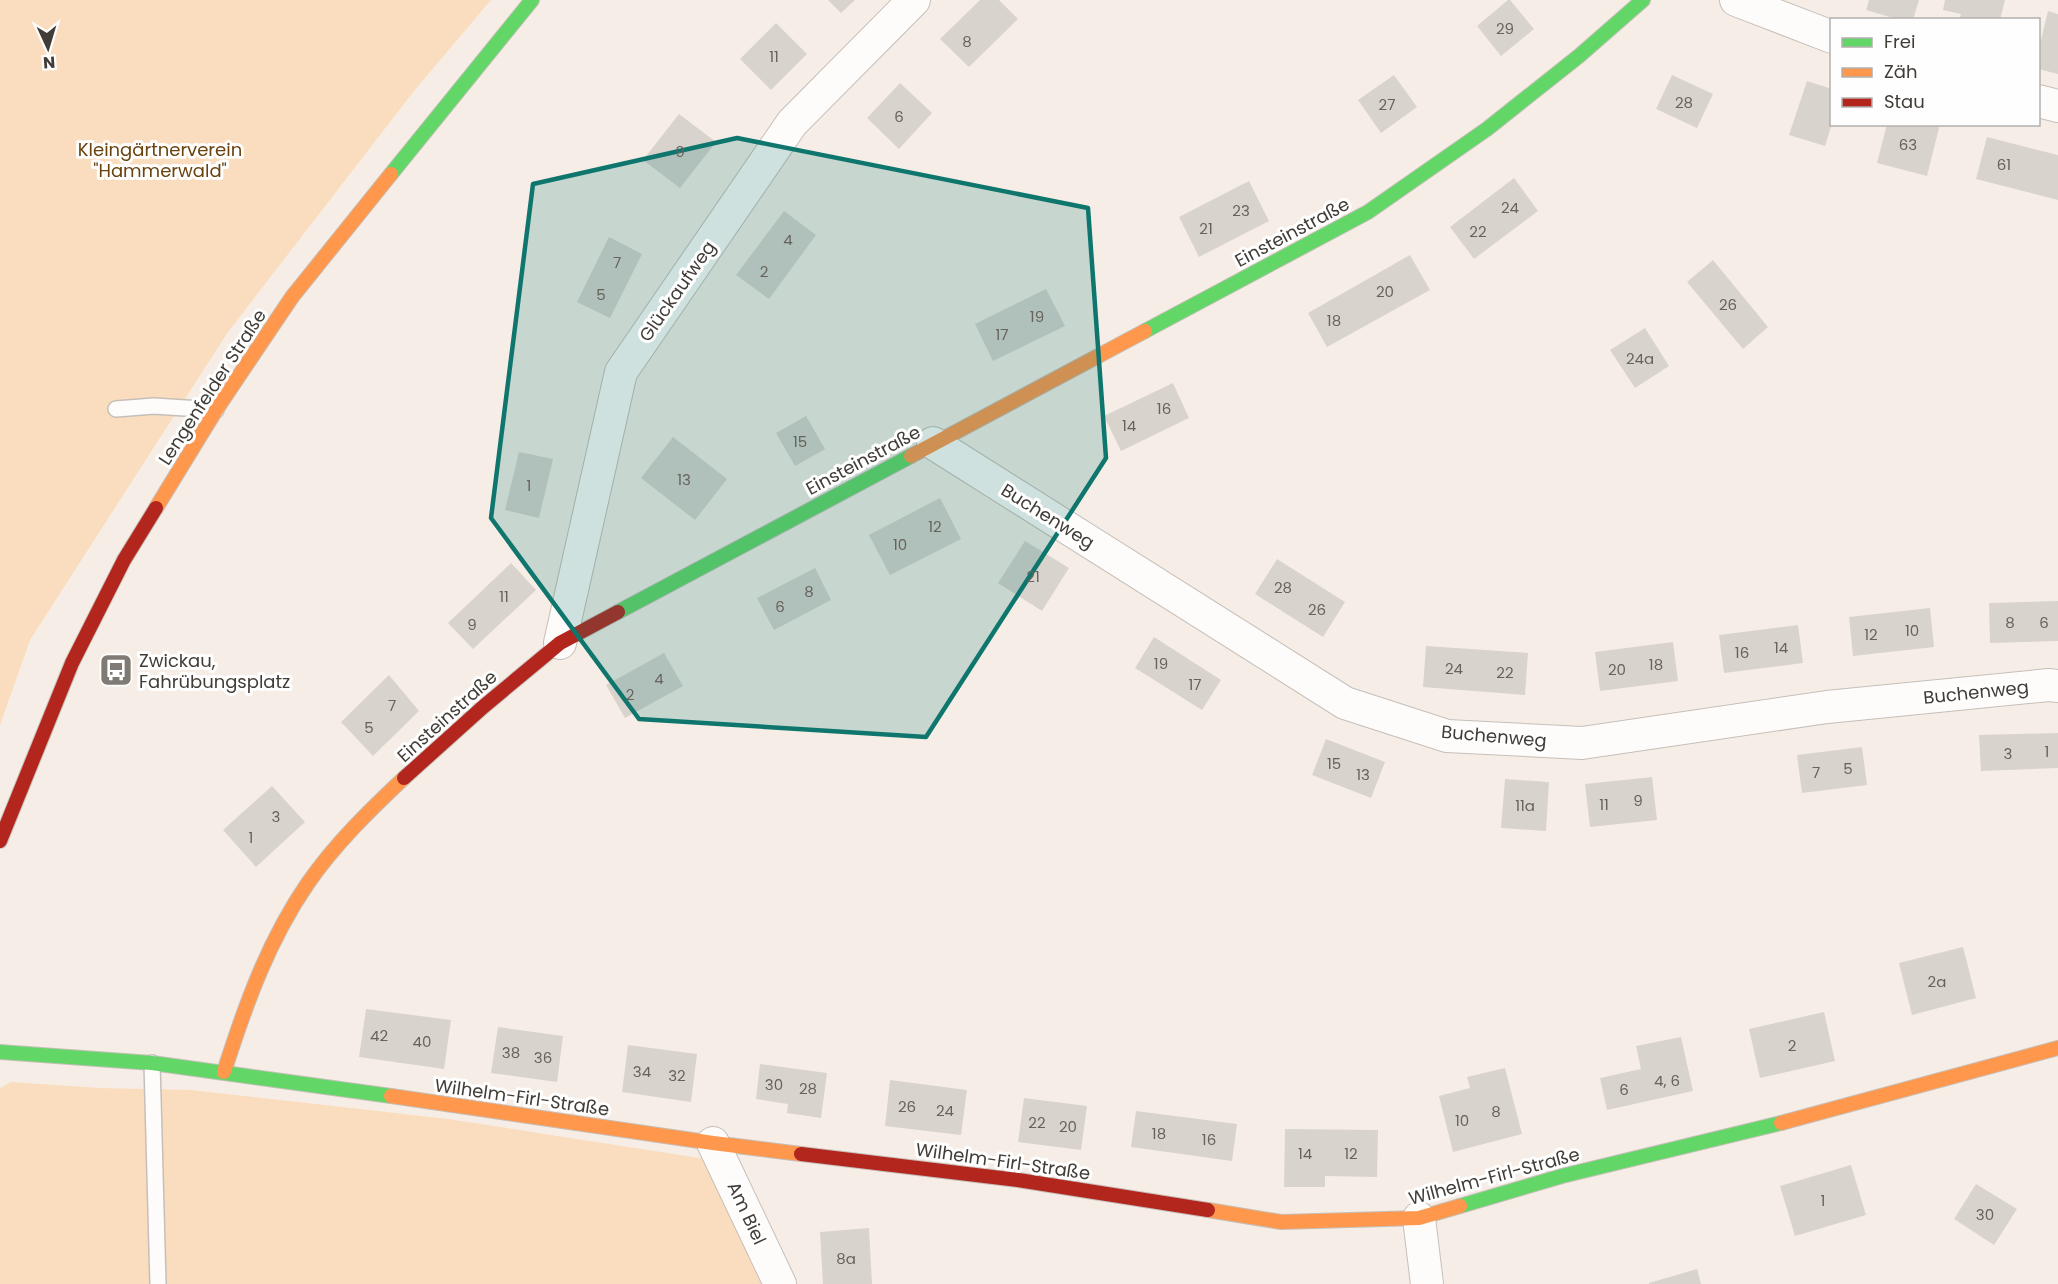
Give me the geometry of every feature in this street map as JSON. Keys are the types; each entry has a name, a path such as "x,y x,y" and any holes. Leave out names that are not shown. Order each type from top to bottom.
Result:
{"street":[{"name":"Lengenfelder Straße","path":"0,842 72,663 124,560 216,410 292,297 532,0"},
{"name":"Glückaufweg","path":"560,643 621,372 792,123 914,0"},
{"name":"Einsteinstraße","path":"224,1072 239,1024 261,968 283,924 309,881 363,817 462,724 560,643 1368,212 1487,129 1579,56 1643,0"},
{"path":"1736,0 1830,36"},
{"path":"2040,102 2058,106"},
{"name":"Buchenweg","path":"933,443 1345,703 1447,736 1582,743 1827,707 2049,685 2058,686"},
{"name":"Wilhelm-Firl-Straße","path":"0,1052 152,1063 224,1072 713,1143 1018,1180 1281,1222 1419,1218 1562,1176 1793,1119 2058,1048"},
{"name":"Am Biel","path":"713,1143 780,1284"},
{"path":"1419,1218 1427,1284"}],"lane":[{"path":"116,409 154,406 216,410"},
{"path":"152,1063 158,1284"}],"highlighted area":[{"path":"737,138 1088,208 1106,458 926,737 639,719 491,518 533,184"}],"green space":[{"name":"Kleingärtnerverein \"Hammerwald\"","path":"0,0 491,0 414,91 228,332 30,640 0,725"},
{"path":"11,1082 100,1088 191,1090 448,1119 706,1159 767,1284 0,1284 0,1088"}],"building":[{"path":"828,0 855,0 841,13"},
{"path":"980,0 999,0 1018,19 969,67 940,39"},
{"path":"1508,0 1534,29 1501,56 1477,26"},
{"path":"1869,0 1919,0 1914,18 1893,18 1866,10"},
{"path":"1945,0 2005,0 2000,18 1960,18 1961,14 1943,10"},
{"path":"2048,11 2058,14 2058,74 2040,70 2040,44"},
{"path":"776,23 807,54 771,90 740,59"},
{"path":"1394,75 1417,107 1381,133 1358,100"},
{"path":"1672,75 1713,94 1697,128 1656,109"},
{"path":"1807,81 1830,88 1831,126 1825,146 1789,135"},
{"path":"900,83 932,113 899,149 867,118"},
{"path":"679,114 716,142 680,188 643,160"},
{"path":"1886,126 1940,126 1927,176 1877,163"},
{"path":"1987,137 2058,155 2058,200 1976,179"},
{"path":"1514,178 1538,211 1474,259 1450,227"},
{"path":"1249,181 1269,221 1199,257 1179,217"},
{"path":"784,211 816,235 769,299 736,275"},
{"path":"609,237 642,254 610,318 577,302"},
{"path":"1410,255 1430,290 1327,347 1308,313"},
{"path":"1713,260 1768,327 1743,349 1687,282"},
{"path":"1046,289 1065,326 993,361 975,324"},
{"path":"1645,328 1669,366 1635,388 1610,350"},
{"path":"1173,383 1189,418 1121,451 1104,416"},
{"path":"806,416 825,449 795,466 776,433"},
{"path":"673,437 727,479 695,520 641,478"},
{"path":"519,452 553,459 539,518 505,510"},
{"path":"940,498 961,539 890,575 869,535"},
{"path":"1025,541 1069,568 1042,611 998,583"},
{"path":"1277,559 1345,602 1323,637 1255,594"},
{"path":"511,563 536,590 473,649 448,623"},
{"path":"815,568 831,600 774,630 757,598"},
{"path":"2058,601 2058,641 1990,643 1989,603"},
{"path":"1930,608 1934,647 1853,656 1849,617"},
{"path":"1798,625 1803,663 1724,673 1719,635"},
{"path":"1154,637 1221,680 1202,710 1135,668"},
{"path":"1673,642 1678,681 1600,691 1595,652"},
{"path":"1426,646 1528,653 1525,695 1423,687"},
{"path":"664,653 683,686 625,718 606,685"},
{"path":"389,675 419,711 373,756 341,722"},
{"path":"2058,733 2058,768 1981,771 1979,735"},
{"path":"1326,739 1385,762 1371,798 1312,775"},
{"path":"1862,747 1867,785 1802,793 1797,755"},
{"path":"1652,777 1657,820 1590,827 1585,784"},
{"path":"1505,779 1549,782 1546,831 1501,828"},
{"path":"272,786 305,822 256,867 223,830"},
{"path":"1963,947 1976,998 1912,1015 1899,963"},
{"path":"366,1009 451,1020 444,1069 359,1057"},
{"path":"1824,1012 1835,1061 1760,1078 1749,1029"},
{"path":"498,1027 563,1036 557,1082 491,1073"},
{"path":"1681,1037 1693,1091 1607,1110 1600,1078 1641,1069 1636,1046"},
{"path":"628,1045 697,1054 691,1102 622,1092"},
{"path":"760,1064 827,1073 821,1118 787,1113 788,1104 756,1099"},
{"path":"1505,1068 1522,1134 1453,1152 1439,1096 1470,1088 1467,1077"},
{"path":"890,1080 967,1090 961,1135 885,1126"},
{"path":"1024,1098 1087,1106 1081,1150 1018,1142"},
{"path":"1136,1111 1237,1124 1232,1161 1131,1147"},
{"path":"1285,1129 1378,1130 1377,1177 1325,1176 1325,1187 1284,1187"},
{"path":"1851,1165 1866,1215 1795,1236 1780,1186"},
{"path":"1976,1184 2017,1209 1994,1245 1954,1219"},
{"path":"869,1228 872,1284 823,1284 820,1232"},
{"path":"1697,1269 1701,1284 1649,1284 1649,1283"}],"traffic: fast":[{"path":"391,174 532,0"},
{"path":"1145,331 1368,212 1487,129 1579,56 1643,0"},
{"path":"618,612 911,456"},
{"path":"0,1052 152,1063 391,1096"},
{"path":"1460,1206 1562,1176 1781,1123"}],"traffic: slow":[{"path":"156,508 216,410 292,297 391,174"},
{"path":"911,456 1145,331"},
{"path":"224,1072 259,974 294,905 318,869 341,841 404,778"},
{"path":"1781,1123 2058,1048"},
{"path":"391,1096 801,1154"},
{"path":"1208,1210 1281,1222 1419,1218 1460,1206"}],"traffic: jam":[{"path":"0,841 72,663 124,560 156,508"},
{"path":"404,778 483,707 560,643 618,612"},
{"path":"801,1154 1018,1180 1208,1210"}],"place":[{"name":"Zwickau, Fahrübungsplatz","path":"116,670"}]}
